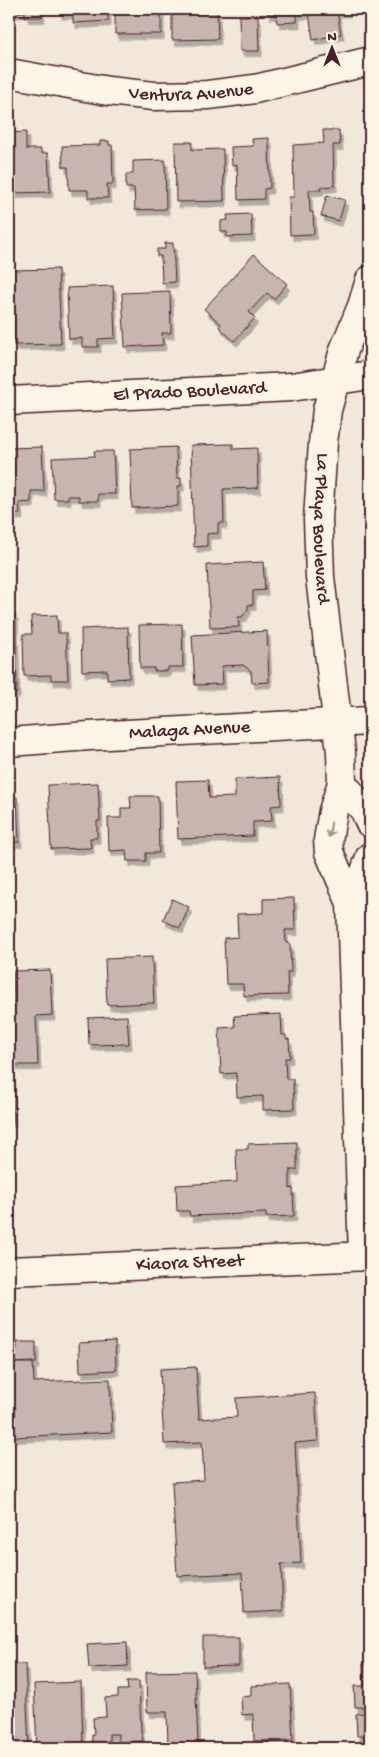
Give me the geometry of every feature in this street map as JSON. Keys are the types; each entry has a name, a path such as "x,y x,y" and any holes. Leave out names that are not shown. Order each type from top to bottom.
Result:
{"street":[{"name":"Ventura Avenue","path":"9,74 116,92 162,96 208,95 255,89 370,61"},
{"name":"La Playa Boulevard","path":"367,1256 351,903 329,852 328,840 333,811 342,783 338,722 322,592 318,534 327,410 344,350 362,306 370,280"},
{"name":"El Prado Boulevard","path":"9,401 291,387 370,375"},
{"name":"Malaga Avenue","path":"9,742 80,736 370,721"},
{"path":"342,783 365,811 370,823"},
{"name":"La Playa Boulevard","path":"351,903 361,884 370,857"},
{"name":"Kiaora Street","path":"9,1271 367,1256"}],"building":[{"path":"9,9 41,9 42,17 25,17 25,12 9,13"},
{"path":"59,9 108,9 108,21 73,23 73,13 59,14"},
{"path":"115,9 161,9 161,34 115,34"},
{"path":"172,9 217,9 218,39 172,40"},
{"path":"267,9 348,9 348,11 337,12 341,34 313,40 309,13 297,14 297,22 277,23 276,14 267,14"},
{"path":"239,16 258,16 259,51 240,51"},
{"path":"323,130 339,130 340,145 333,145 334,186 320,187 321,190 309,190 314,234 290,235 289,197 294,197 293,145 324,143"},
{"path":"26,132 26,149 41,149 41,153 48,153 50,192 12,193 9,133"},
{"path":"269,138 270,188 264,189 264,199 238,200 237,164 232,165 231,147 253,146 252,139"},
{"path":"100,141 109,141 109,145 112,145 113,184 107,184 108,198 88,198 88,190 69,190 68,167 63,167 62,146 100,145"},
{"path":"175,142 192,142 192,150 223,149 224,201 176,202"},
{"path":"165,160 166,209 135,210 134,188 126,188 126,174 133,174 133,161"},
{"path":"327,195 345,200 339,221 321,216"},
{"path":"251,214 252,236 227,237 227,232 221,232 221,221 228,220 227,215"},
{"path":"165,243 173,243 175,282 162,283 161,256 157,256 157,249 165,249"},
{"path":"254,254 287,284 274,299 267,293 249,312 255,318 234,341 219,327 221,324 204,309"},
{"path":"58,269 61,344 14,345 11,270"},
{"path":"113,286 115,338 98,339 98,347 82,347 82,338 69,339 67,288"},
{"path":"170,291 171,333 162,333 163,345 125,347 122,293"},
{"path":"233,444 233,449 257,448 258,488 223,489 224,523 218,523 218,533 207,534 207,546 194,547 191,445"},
{"path":"42,447 44,491 31,491 31,502 19,503 20,514 9,515 9,448"},
{"path":"176,447 177,478 181,478 181,486 178,486 178,506 132,508 130,449"},
{"path":"94,451 113,451 115,494 98,494 98,501 79,501 79,496 68,496 68,499 54,499 52,458 95,456"},
{"path":"263,562 265,590 253,591 253,605 248,605 248,609 242,617 238,617 239,627 210,628 207,565"},
{"path":"9,614 15,614 17,693 9,693"},
{"path":"57,615 58,633 66,633 68,680 51,680 51,675 24,676 23,634 32,634 31,616"},
{"path":"182,624 183,667 168,667 168,671 140,668 139,625"},
{"path":"128,627 129,678 107,679 107,670 82,671 81,629"},
{"path":"267,631 269,682 252,683 251,671 243,665 222,666 223,684 195,685 192,635"},
{"path":"280,777 281,805 271,806 272,821 253,822 253,836 178,839 176,781 208,780 209,798 235,797 235,779"},
{"path":"98,783 100,821 97,821 97,838 90,838 91,848 51,849 48,785"},
{"path":"130,796 158,796 159,853 146,853 146,861 127,861 126,850 109,851 108,818 121,818 121,808 131,808"},
{"path":"9,797 17,797 19,842 9,842"},
{"path":"294,898 295,930 285,930 286,943 290,943 291,972 287,972 288,995 244,996 243,984 226,984 224,938 238,937 237,914 263,913 263,899"},
{"path":"172,899 189,907 180,928 163,920"},
{"path":"152,957 154,1003 107,1005 105,959"},
{"path":"50,970 52,1015 36,1016 38,1065 11,1065 13,1121 9,1121 9,1003 14,1003 13,971"},
{"path":"281,1014 282,1035 286,1035 286,1039 289,1039 290,1058 285,1058 286,1079 293,1079 294,1109 263,1110 263,1096 237,1097 236,1073 221,1074 219,1028 235,1027 234,1016"},
{"path":"127,1016 129,1044 89,1045 88,1018"},
{"path":"297,1142 297,1170 290,1170 290,1189 293,1188 294,1216 266,1217 266,1213 190,1216 189,1211 177,1211 176,1185 237,1182 236,1149 248,1149 248,1144"},
{"path":"115,1341 116,1370 80,1372 79,1343"},
{"path":"17,1342 36,1342 36,1363 11,1363 11,1349 17,1349"},
{"path":"33,1362 34,1382 110,1379 112,1432 14,1437 11,1363"},
{"path":"196,1367 199,1419 237,1417 236,1398 315,1393 318,1441 295,1443 301,1563 281,1564 283,1611 244,1613 242,1573 177,1576 172,1482 204,1480 202,1442 164,1444 160,1369"},
{"path":"203,1637 239,1637 239,1666 203,1667"},
{"path":"127,1642 128,1666 89,1668 87,1644"},
{"path":"25,1664 29,1748 9,1748 9,1665"},
{"path":"363,1664 370,1664 370,1736 357,1736 356,1714 365,1713 364,1707 355,1707 354,1686 364,1686"},
{"path":"195,1671 198,1744 168,1745 167,1712 147,1712 146,1672"},
{"path":"127,1681 139,1681 143,1741 118,1742 118,1734 109,1734 109,1742 92,1742 92,1735 94,1735 93,1718 106,1717 105,1698 118,1697 118,1690 128,1690"},
{"path":"81,1682 83,1743 65,1744 65,1748 37,1748 34,1684"},
{"path":"290,1684 293,1740 254,1741 253,1714 242,1715 241,1697 251,1696 251,1686"}]}
